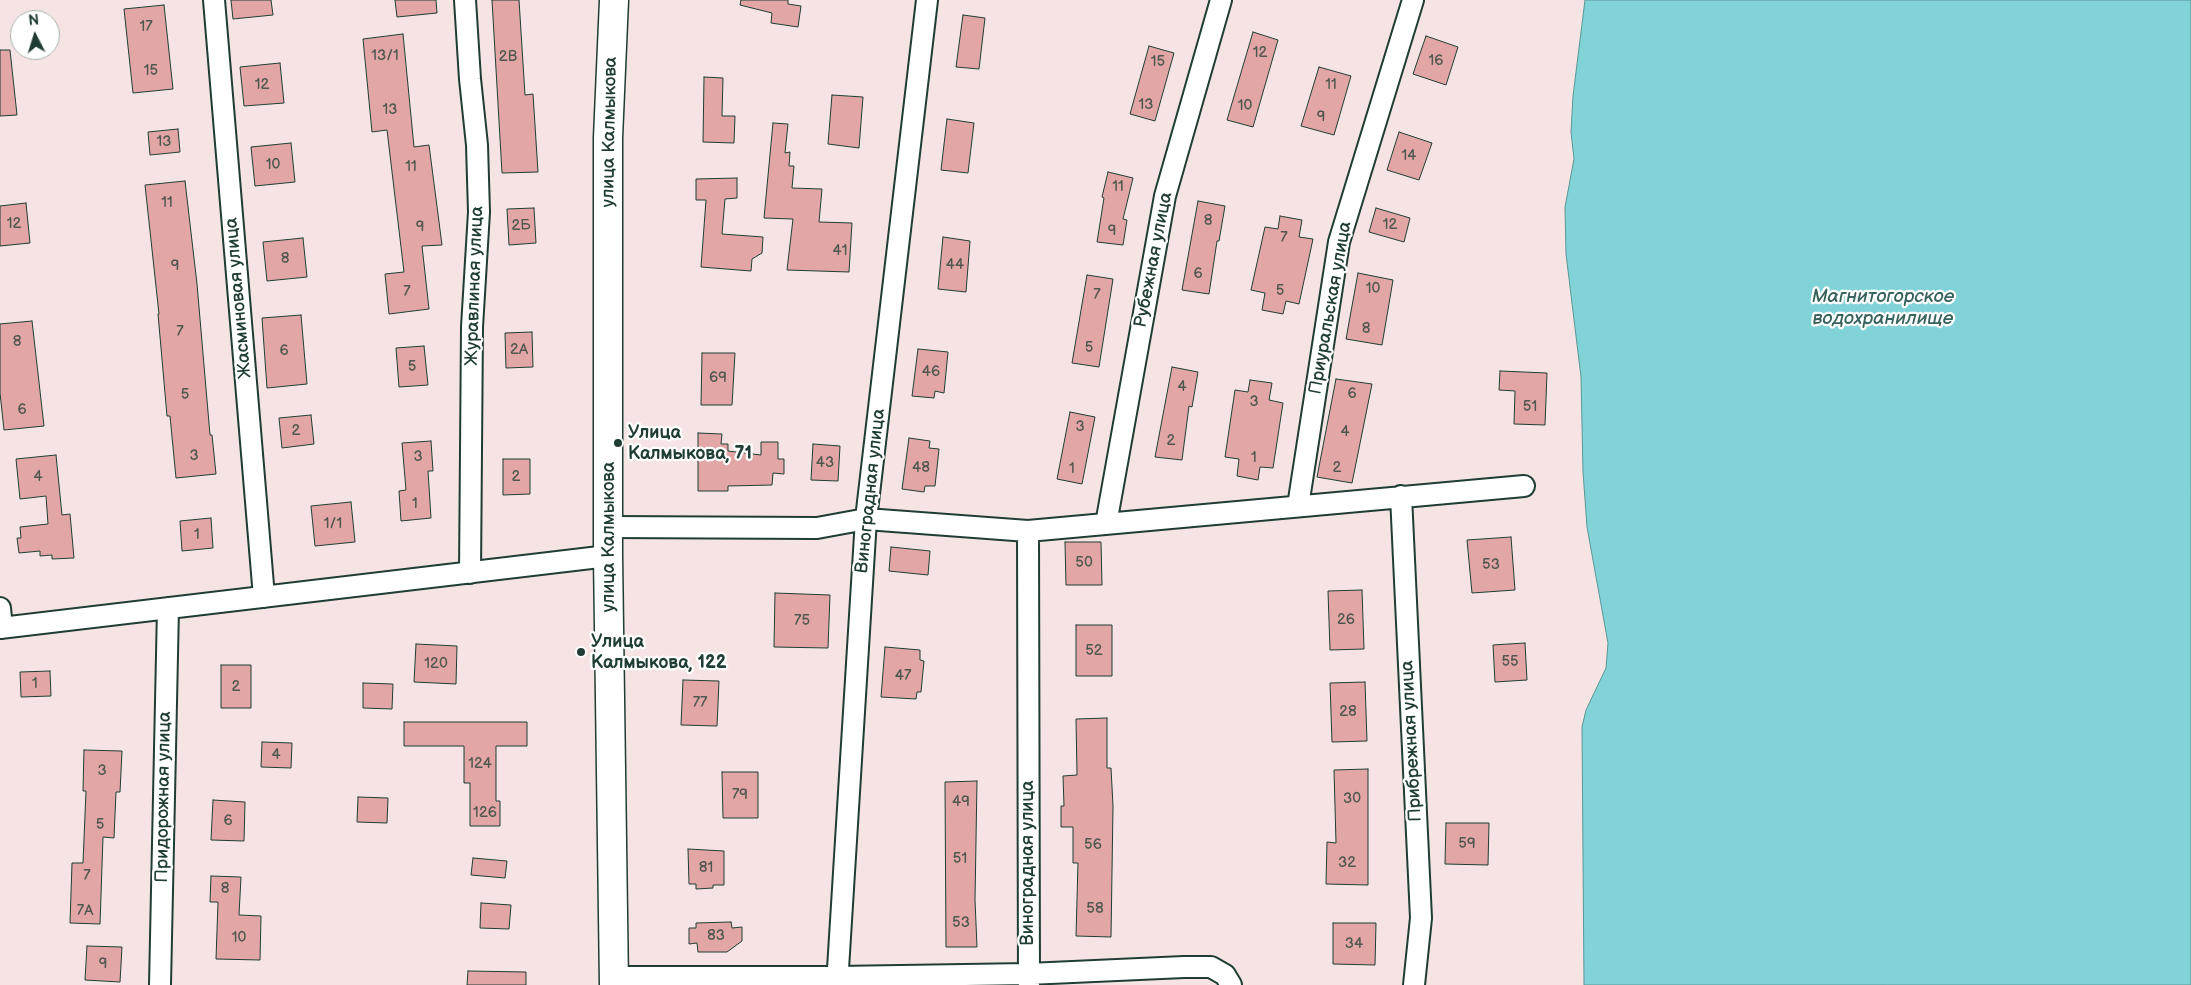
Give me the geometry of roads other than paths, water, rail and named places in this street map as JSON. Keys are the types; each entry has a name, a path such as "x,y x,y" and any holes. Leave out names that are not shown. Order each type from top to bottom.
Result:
{"main road":[{"name":"улица Калмыкова","path":"614,0 608,138 608,556 614,981"}],"street":[{"name":"Жасминовая улица","path":"214,0 264,597"},
{"name":"Журавлиная улица","path":"465,0 477,146 479,212 472,326 470,573"},
{"name":"Виноградная улица","path":"837,981 866,519 927,0"},
{"name":"Рубежная улица","path":"1106,524 1165,196 1221,0"},
{"name":"Приуральская улица","path":"1298,506 1339,242 1413,0"},
{"path":"608,527 817,528 866,519 1028,531 1524,486"},
{"name":"Прибрежная улица","path":"1401,496 1421,918 1414,985"},
{"name":"Виноградная улица","path":"1028,531 1028,980"},
{"path":"1,622 168,608 608,556"},
{"name":"Придорожная улица","path":"160,985 168,608"},
{"path":"614,981 1028,980 1211,967 1225,974 1231,985"}],"water":[{"name":"Магнитогорское водохранилище","path":"1585,0 2191,0 2191,985 1584,985 1582,727 1586,710 1606,668 1608,643 1587,527 1583,472 1581,377 1566,254 1565,207 1574,159 1571,132 1573,96"}],"place":[{"name":"Улица Калмыкова, 71","path":"618,443"},
{"name":"Улица Калмыкова, 122","path":"581,652"}]}
